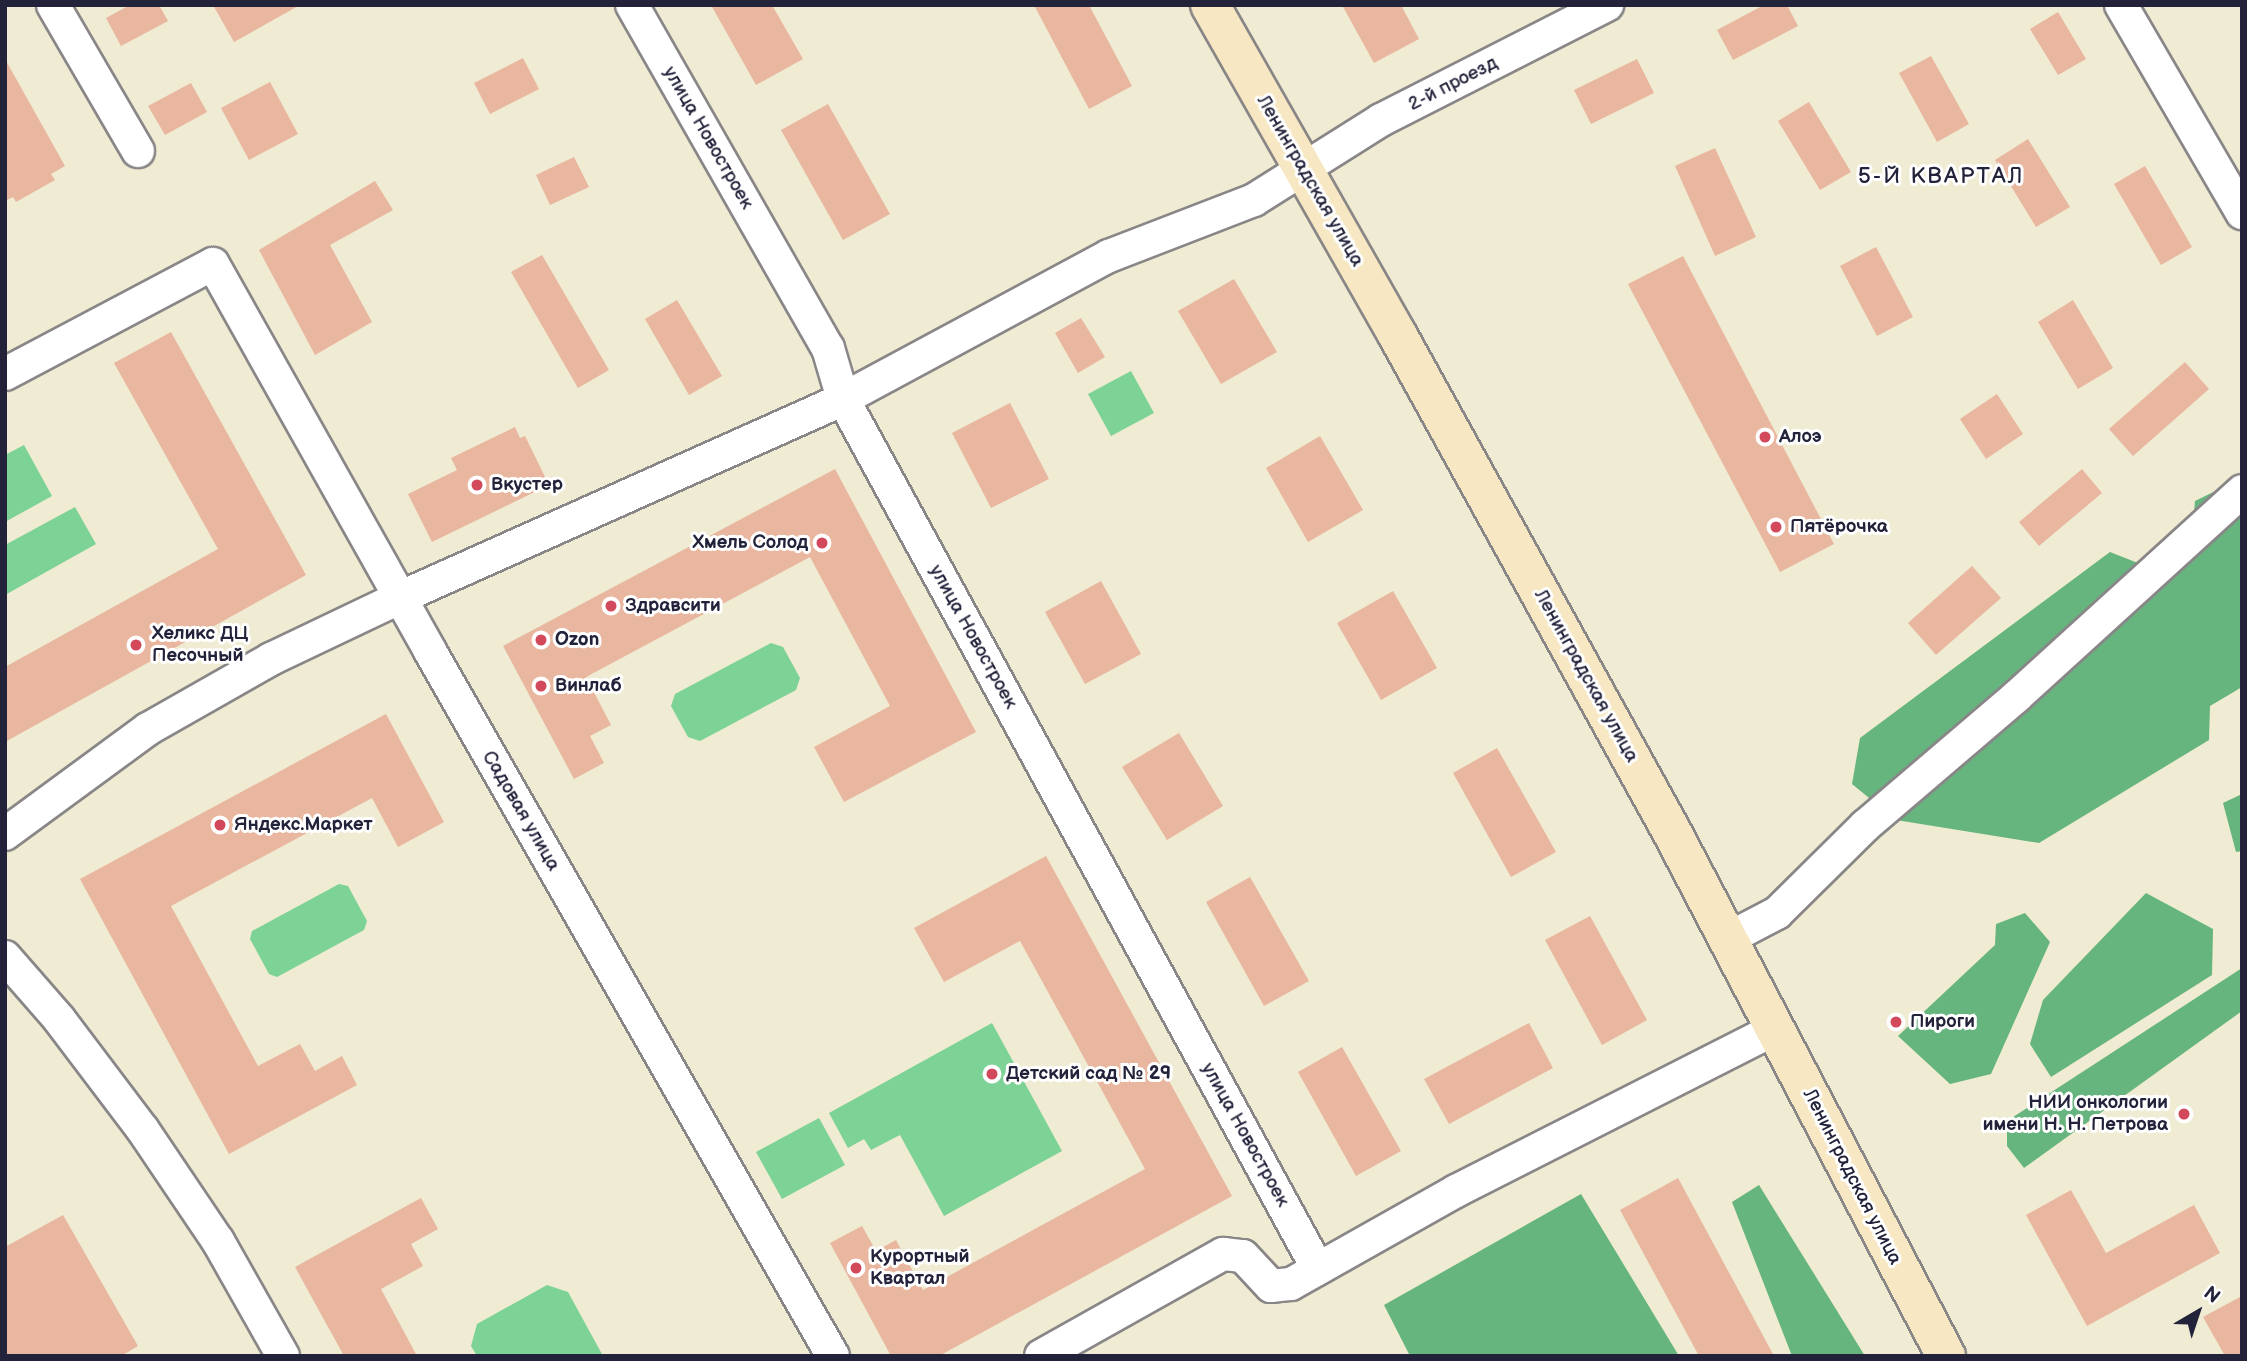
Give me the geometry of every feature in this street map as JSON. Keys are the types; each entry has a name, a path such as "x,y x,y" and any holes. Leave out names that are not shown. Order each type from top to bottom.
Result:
{"main road":[{"name":"Ленинградская улица","path":"1210,5 1729,938 1946,1356"}],"street":[{"path":"53,5 138,151"},
{"name":"улица Новостроек","path":"632,5 828,348 843,399 1318,1269"},
{"name":"2-й проезд","path":"5,834 148,729 271,659 399,598 843,399 1109,256 1254,200 1381,120 1607,5"},
{"path":"2121,5 2242,213"},
{"name":"Садовая улица","path":"5,374 213,264 399,598 833,1356"},
{"path":"1729,938 1777,913 1865,826 2017,697 2242,491"},
{"path":"5,957 59,1019 143,1130 218,1241 283,1356"},
{"path":"1041,1356 1223,1254 1243,1256 1271,1286 1291,1284 1456,1191 1776,1029"}],"green space":[{"path":"1131,371 1154,413 1111,436 1088,394"},
{"path":"24,445 52,496 5,522 5,455"},
{"path":"2242,478 2242,687 2210,706 2209,740 2039,843 1896,820 1852,784 1860,738 2110,552 2143,565 2192,535 2195,501"},
{"path":"75,507 96,544 5,595 5,545"},
{"path":"771,643 783,647 800,678 796,690 700,741 688,737 671,706 675,694"},
{"path":"2242,794 2242,851 2236,852 2223,803"},
{"path":"339,884 348,886 367,921 364,930 277,977 269,974 250,939 252,931"},
{"path":"2146,893 2213,929 2212,975 2051,1077 2030,1044 2043,1000"},
{"path":"2025,913 2050,942 1991,1074 1950,1084 1898,1036 1995,945 1996,924"},
{"path":"2242,968 2242,1011 2024,1168 2007,1146 2007,1121"},
{"path":"992,1023 1062,1151 944,1216 900,1135 871,1150 864,1139 848,1148 829,1113"},
{"path":"819,1118 845,1165 782,1199 756,1152"},
{"path":"1759,1185 1865,1356 1792,1356 1732,1202"},
{"path":"1581,1194 1679,1356 1410,1356 1384,1305"},
{"path":"547,1285 568,1292 603,1356 477,1356 471,1346 477,1324"}],"building":[{"path":"130,5 159,5 168,21 121,46 106,18"},
{"path":"213,5 300,5 234,42"},
{"path":"711,5 772,5 803,59 756,85"},
{"path":"1034,5 1089,5 1132,86 1089,109"},
{"path":"1342,5 1401,5 1419,39 1374,63"},
{"path":"1764,5 1787,5 1798,26 1733,60 1717,30"},
{"path":"2058,12 2086,59 2058,75 2030,29"},
{"path":"1931,56 1969,124 1937,142 1899,73"},
{"path":"523,58 539,89 490,114 474,83"},
{"path":"5,59 65,166 51,174 55,180 16,202 13,197 5,201"},
{"path":"1637,59 1654,93 1591,124 1574,90"},
{"path":"270,82 298,134 249,160 221,108"},
{"path":"191,83 207,112 165,135 148,106"},
{"path":"1809,102 1851,172 1820,190 1778,121"},
{"path":"828,104 890,214 843,240 781,130"},
{"path":"2028,139 2070,207 2036,227 1995,160"},
{"path":"1715,148 1756,237 1715,256 1675,166"},
{"path":"574,157 589,187 550,205 536,175"},
{"path":"2145,166 2192,247 2161,265 2114,184"},
{"path":"375,181 393,210 330,245 372,322 315,355 259,250"},
{"path":"1876,247 1913,317 1877,336 1840,266"},
{"path":"542,255 609,370 578,388 511,272"},
{"path":"1683,256 1834,544 1780,572 1628,284"},
{"path":"1234,279 1277,352 1221,384 1178,311"},
{"path":"677,300 722,376 689,395 645,319"},
{"path":"2073,300 2113,368 2078,389 2038,322"},
{"path":"1081,318 1105,357 1078,373 1055,333"},
{"path":"171,332 306,575 5,742 5,667 218,549 114,363"},
{"path":"2185,362 2209,389 2133,456 2109,429"},
{"path":"1997,394 2023,434 1986,459 1960,419"},
{"path":"1010,403 1049,479 991,508 952,433"},
{"path":"515,427 520,438 525,436 549,485 432,542 408,494 457,470 451,458"},
{"path":"1320,436 1363,510 1308,542 1266,468"},
{"path":"835,469 976,732 844,802 814,747 890,706 810,557 586,677 611,725 590,736 604,763 574,779 503,646"},
{"path":"2082,469 2102,493 2039,546 2019,522"},
{"path":"1972,566 2001,598 1936,655 1908,623"},
{"path":"1101,581 1141,654 1085,684 1045,612"},
{"path":"1393,591 1437,668 1381,700 1337,623"},
{"path":"386,714 444,822 398,847 372,798 171,906 258,1066 300,1044 315,1071 342,1056 357,1085 229,1154 80,879"},
{"path":"1179,733 1223,806 1167,840 1122,767"},
{"path":"1497,748 1556,852 1511,877 1453,773"},
{"path":"1046,856 1232,1196 939,1356 891,1356 830,1243 862,1226 876,1251 896,1240 923,1290 1145,1169 1020,941 944,982 914,928"},
{"path":"1250,877 1309,981 1264,1006 1206,902"},
{"path":"1590,916 1647,1020 1602,1045 1545,940"},
{"path":"1529,1023 1553,1068 1449,1124 1424,1079"},
{"path":"1342,1047 1401,1151 1356,1176 1298,1072"},
{"path":"1678,1178 1774,1356 1699,1356 1620,1210"},
{"path":"2071,1190 2106,1253 2194,1205 2220,1253 2087,1326 2026,1215"},
{"path":"421,1198 438,1229 411,1244 423,1266 381,1289 417,1356 344,1356 295,1267"},
{"path":"63,1215 138,1346 121,1356 5,1356 5,1247"},
{"path":"2242,1296 2242,1356 2225,1356 2203,1317"}],"place":[{"name":"Алоэ","path":"1765,437"},
{"name":"Вкустер","path":"477,485"},
{"name":"Пятёрочка","path":"1776,527"},
{"name":"Хмель Солод","path":"822,543"},
{"name":"Здравсити","path":"611,606"},
{"name":"Ozon","path":"541,640"},
{"name":"Хеликс ДЦ Песочный","path":"136,645"},
{"name":"Винлаб","path":"541,686"},
{"name":"Яндекс.Маркет","path":"220,825"},
{"name":"Пироги","path":"1896,1022"},
{"name":"Детский сад № 29","path":"992,1074"},
{"name":"НИИ онкологии имени Н. Н. Петрова","path":"2184,1114"},
{"name":"Курортный Квартал","path":"856,1268"}],"district":[{"name":"5-Й КВАРТАЛ","path":"1941,176"}]}
